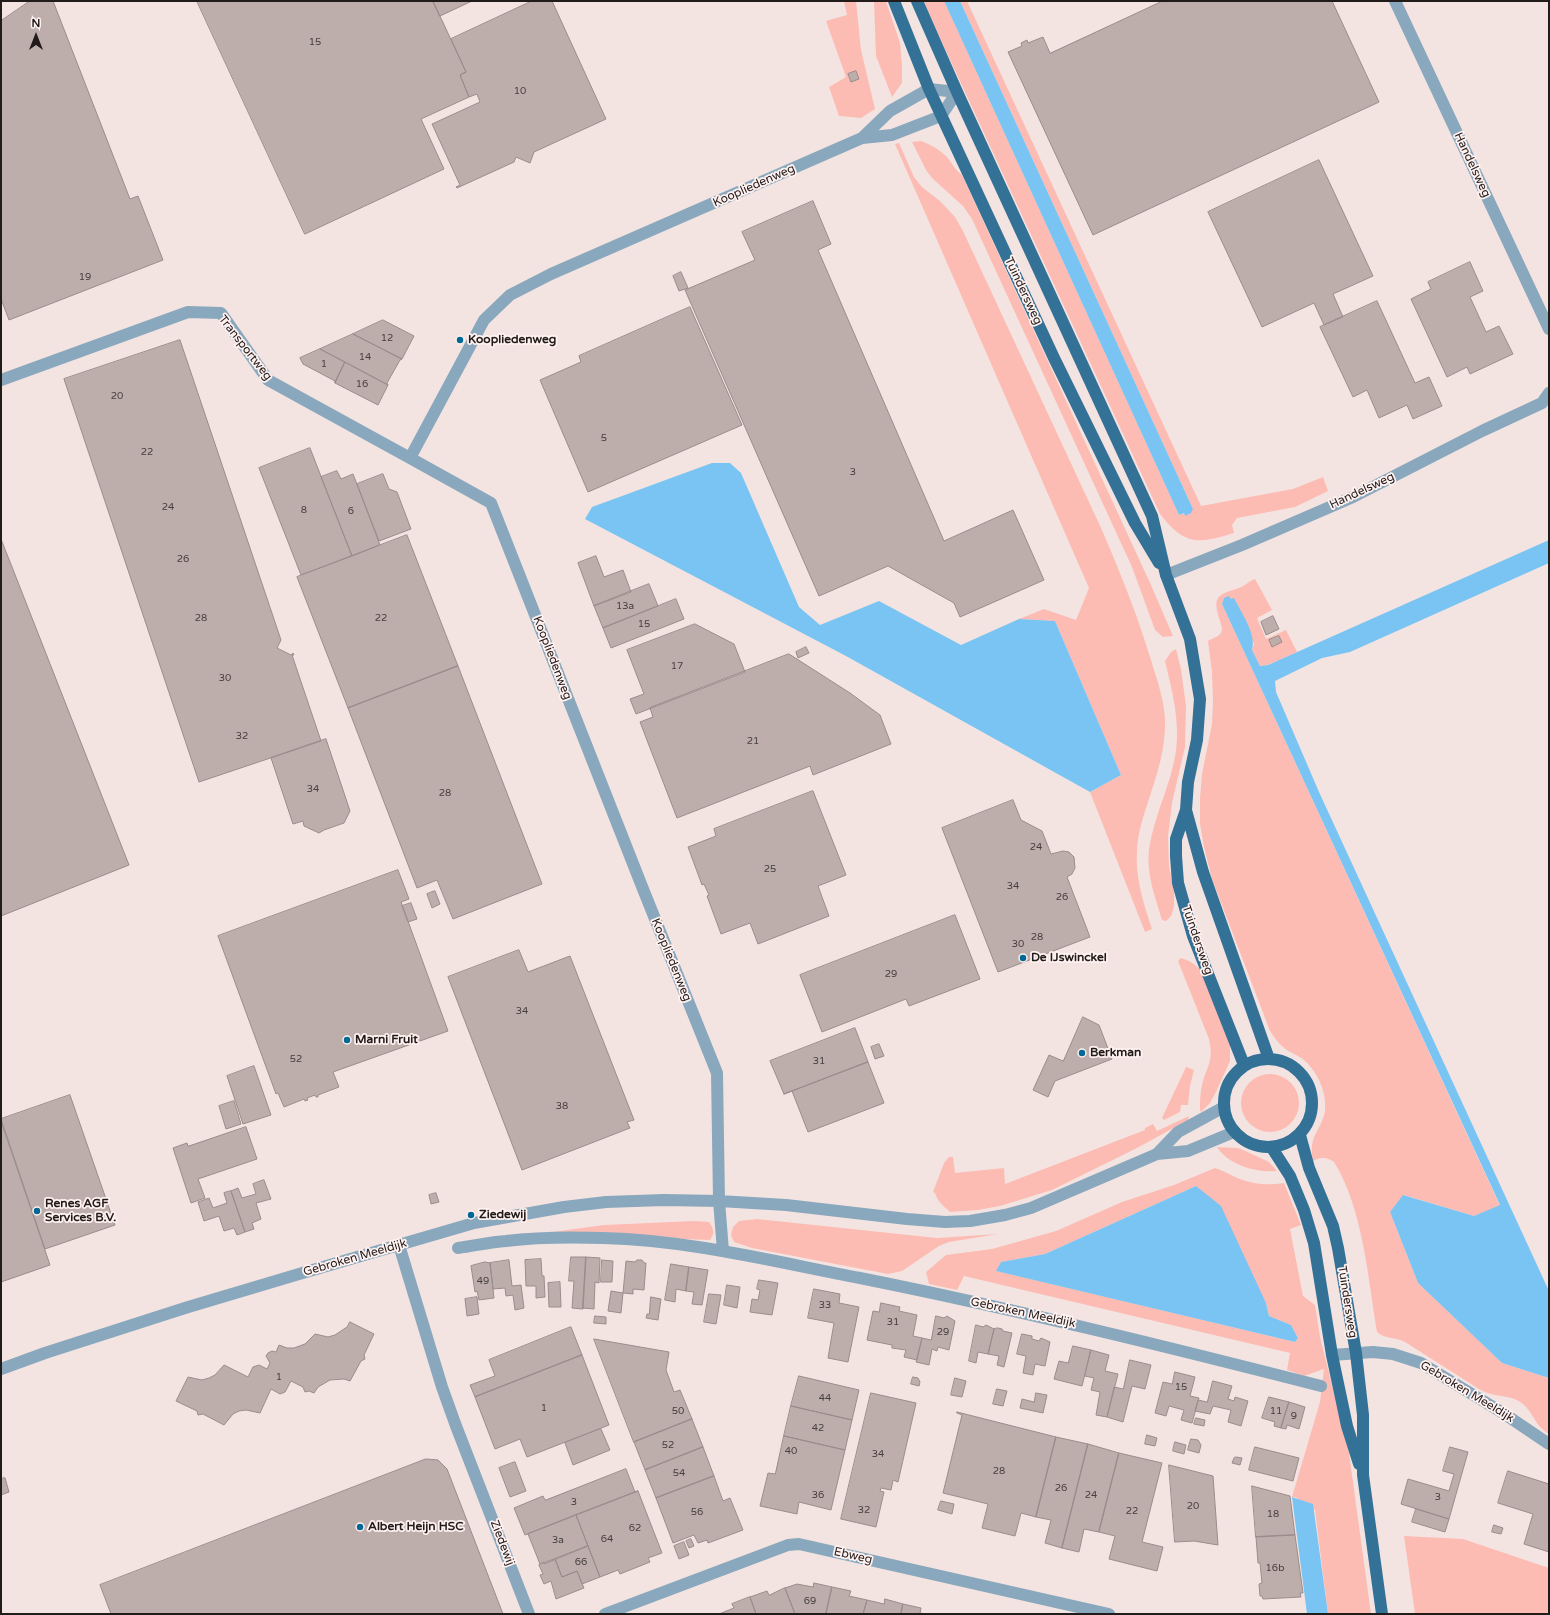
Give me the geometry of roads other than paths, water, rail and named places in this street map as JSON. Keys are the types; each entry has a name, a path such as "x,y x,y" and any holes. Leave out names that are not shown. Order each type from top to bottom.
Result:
{"main road":[{"name":"Tuindersweg","path":"894,1 941,116 1050,351 1135,523 1166,575"},
{"name":"Tuindersweg","path":"917,1 956,92 1152,516 1166,575 1190,639 1200,699 1197,740 1188,782 1186,810 1176,839 1178,883 1193,936 1244,1065"},
{"name":"Tuindersweg","path":"1186,810 1202,872 1269,1059"},
{"path":"1269,1059 1284,1061 1297,1069 1307,1080 1312,1094 1313,1109 1308,1123 1300,1135 1287,1144 1272,1148 1262,1148 1242,1140 1234,1132 1227,1120 1224,1107 1225,1091 1233,1076 1244,1065 1256,1060 1269,1059"},
{"name":"Tuindersweg","path":"1300,1135 1309,1168 1333,1226 1356,1353 1363,1415 1363,1475 1382,1614"},
{"name":"Tuindersweg","path":"1272,1148 1290,1176 1304,1210 1314,1243 1332,1355 1347,1426 1363,1475"}],"street":[{"name":"Handelsweg","path":"1395,1 1549,329"},
{"path":"929,89 956,92 941,116"},
{"name":"Koopliedenweg","path":"862,138 890,111 929,89"},
{"name":"Koopliedenweg","path":"719,1201 717,1073 491,503 410,458 484,320 510,295 552,274 862,138 892,135 941,116"},
{"name":"Transportweg","path":"1,380 188,312 221,313 268,380 410,458"},
{"name":"Handelsweg","path":"1166,575 1242,545 1353,496 1482,431 1542,403 1549,393"},
{"name":"Gebroken Meeldijk","path":"1157,1154 1178,1132 1224,1107"},
{"name":"Gebroken Meeldijk","path":"1,1369 45,1353 185,1308 474,1223 564,1207 606,1202 664,1200 719,1201 786,1205 908,1219 945,1222 970,1221 1005,1215 1031,1208 1157,1154 1188,1151 1234,1132"},
{"path":"719,1201 723,1251"},
{"name":"Gebroken Meeldijk","path":"458,1248 506,1240 605,1238 659,1242 723,1251 906,1287 1107,1332 1321,1386"},
{"name":"Ziedewij","path":"399,1245 456,1426 529,1614"},
{"name":"Gebroken Meeldijk","path":"1332,1355 1373,1352 1393,1354 1421,1363 1503,1413 1549,1444"},
{"name":"Ebweg","path":"604,1614 788,1545 799,1544 1109,1614"}],"water":[{"path":"944,1 960,1 1193,509 1191,513 1185,516 1184,513 1179,515"},
{"path":"712,463 730,463 741,473 799,607 820,625 879,601 961,645 1019,619 1055,621 1121,775 1090,792 846,656 585,519 592,507"},
{"path":"1549,540 1549,563 1350,652 1322,658 1275,681 1276,692 1319,792 1549,1291 1549,1378 1502,1363 1418,1283 1390,1212 1403,1195 1474,1216 1500,1205 1222,604 1224,598 1229,596 1231,599 1234,598 1250,631 1253,644 1252,650 1260,666 1268,665"},
{"path":"1196,1186 1221,1206 1266,1303 1269,1316 1291,1325 1298,1338 1295,1342 996,1271 1001,1262 1045,1254"},
{"path":"1292,1497 1313,1504 1328,1614 1307,1614"}],"place":[{"name":"Koopliedenweg","path":"460,340"},
{"name":"De IJswinckel","path":"1023,958"},
{"name":"Marni Fruit","path":"347,1040"},
{"name":"Berkman","path":"1082,1053"},
{"name":"Renes AGF Services B.V.","path":"37,1211"},
{"name":"Ziedewij","path":"471,1215"},
{"name":"Albert Heijn HSC","path":"360,1527"}]}
